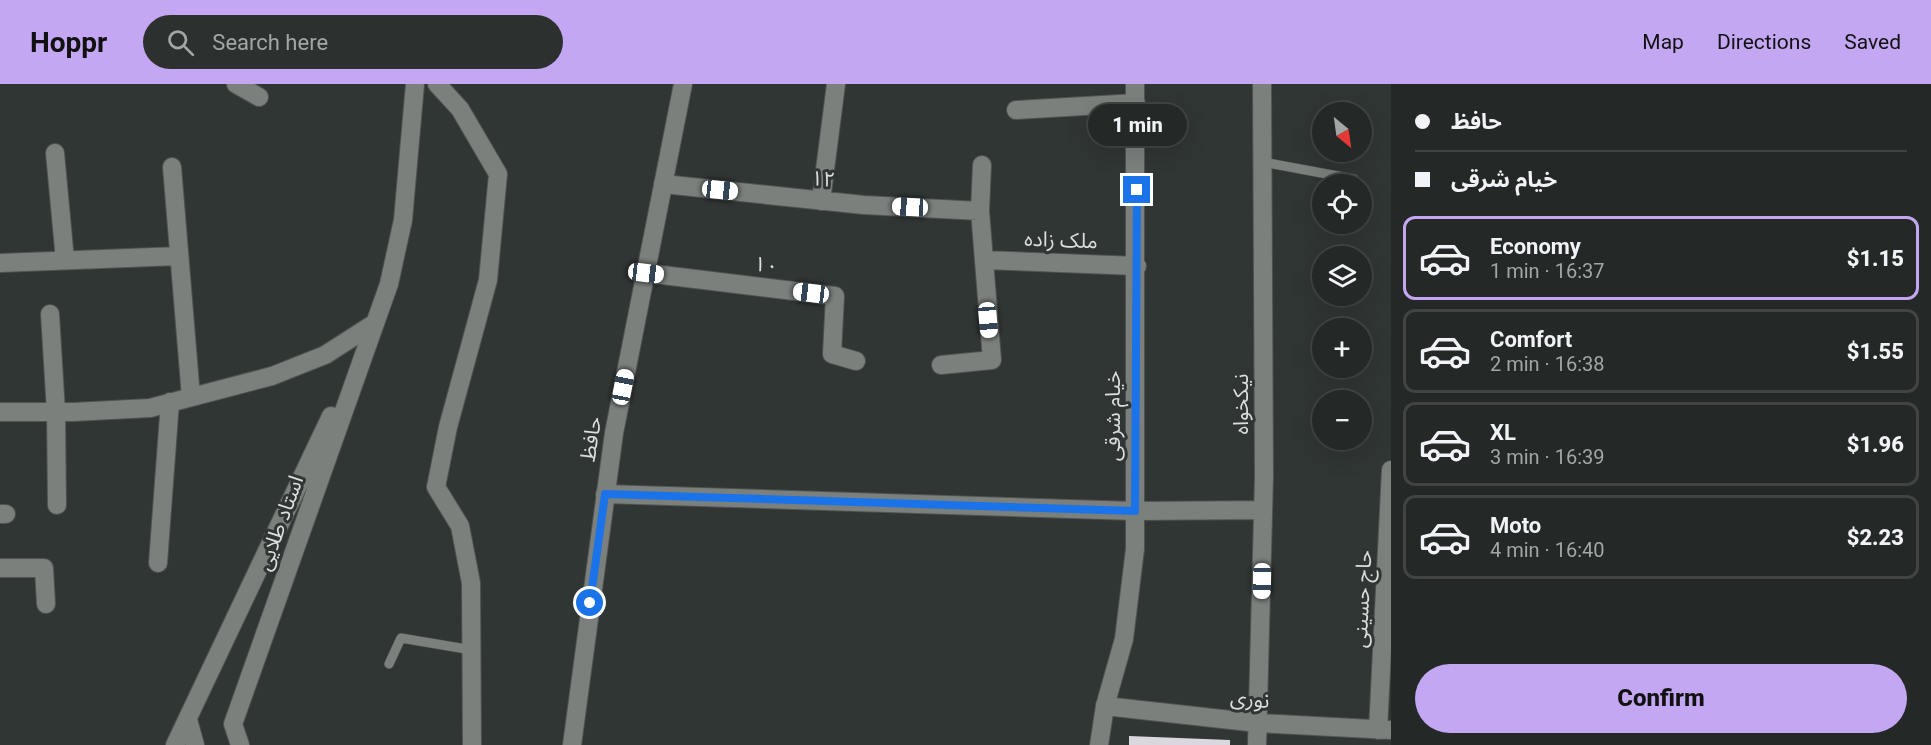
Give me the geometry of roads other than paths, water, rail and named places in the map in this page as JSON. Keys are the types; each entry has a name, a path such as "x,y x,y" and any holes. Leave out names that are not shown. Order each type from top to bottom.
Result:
{"street":[{"path":"236,84 259,98"},
{"name":"استاد طلایی","path":"236,743 232,724 389,285 403,220 415,84"},
{"path":"437,84 460,109 498,174 488,280 448,427 436,487 460,526 471,583 472,745"},
{"name":"حافظ","path":"571,741 614,433 683,84"},
{"path":"821,201 836,84"},
{"name":"خیام شرقی","path":"1099,745 1105,706 1124,639 1135,549 1137,266 1135,84"},
{"name":"نیکخواه","path":"1257,745 1263,510 1262,84"},
{"path":"1016,110 1136,103"},
{"path":"55,153 65,260"},
{"path":"941,364 992,360 980,211 982,165"},
{"path":"172,167 191,397"},
{"name":"۱۲","path":"663,184 821,201 980,211"},
{"path":"0,263 179,256"},
{"name":"ملک زاده","path":"984,260 1137,266"},
{"name":"۱۰","path":"646,273 835,296 832,354 856,360"},
{"path":"50,314 56,412 57,505"},
{"path":"0,411 56,412 150,408 272,376 325,356 375,322"},
{"name":"استاد طلایی","path":"175,745 375,322"},
{"path":"158,564 170,402"},
{"name":"حاج حسینی","path":"1385,730 1391,470"},
{"path":"605,494 1135,511 1263,510"},
{"path":"0,568 44,568 46,604"},
{"name":"نوری","path":"1105,706 1258,723 1385,730"},
{"path":"188,720 195,745"}],"lane":[{"path":"1263,162 1331,174"},
{"path":"389,664 401,638 472,650"}]}
